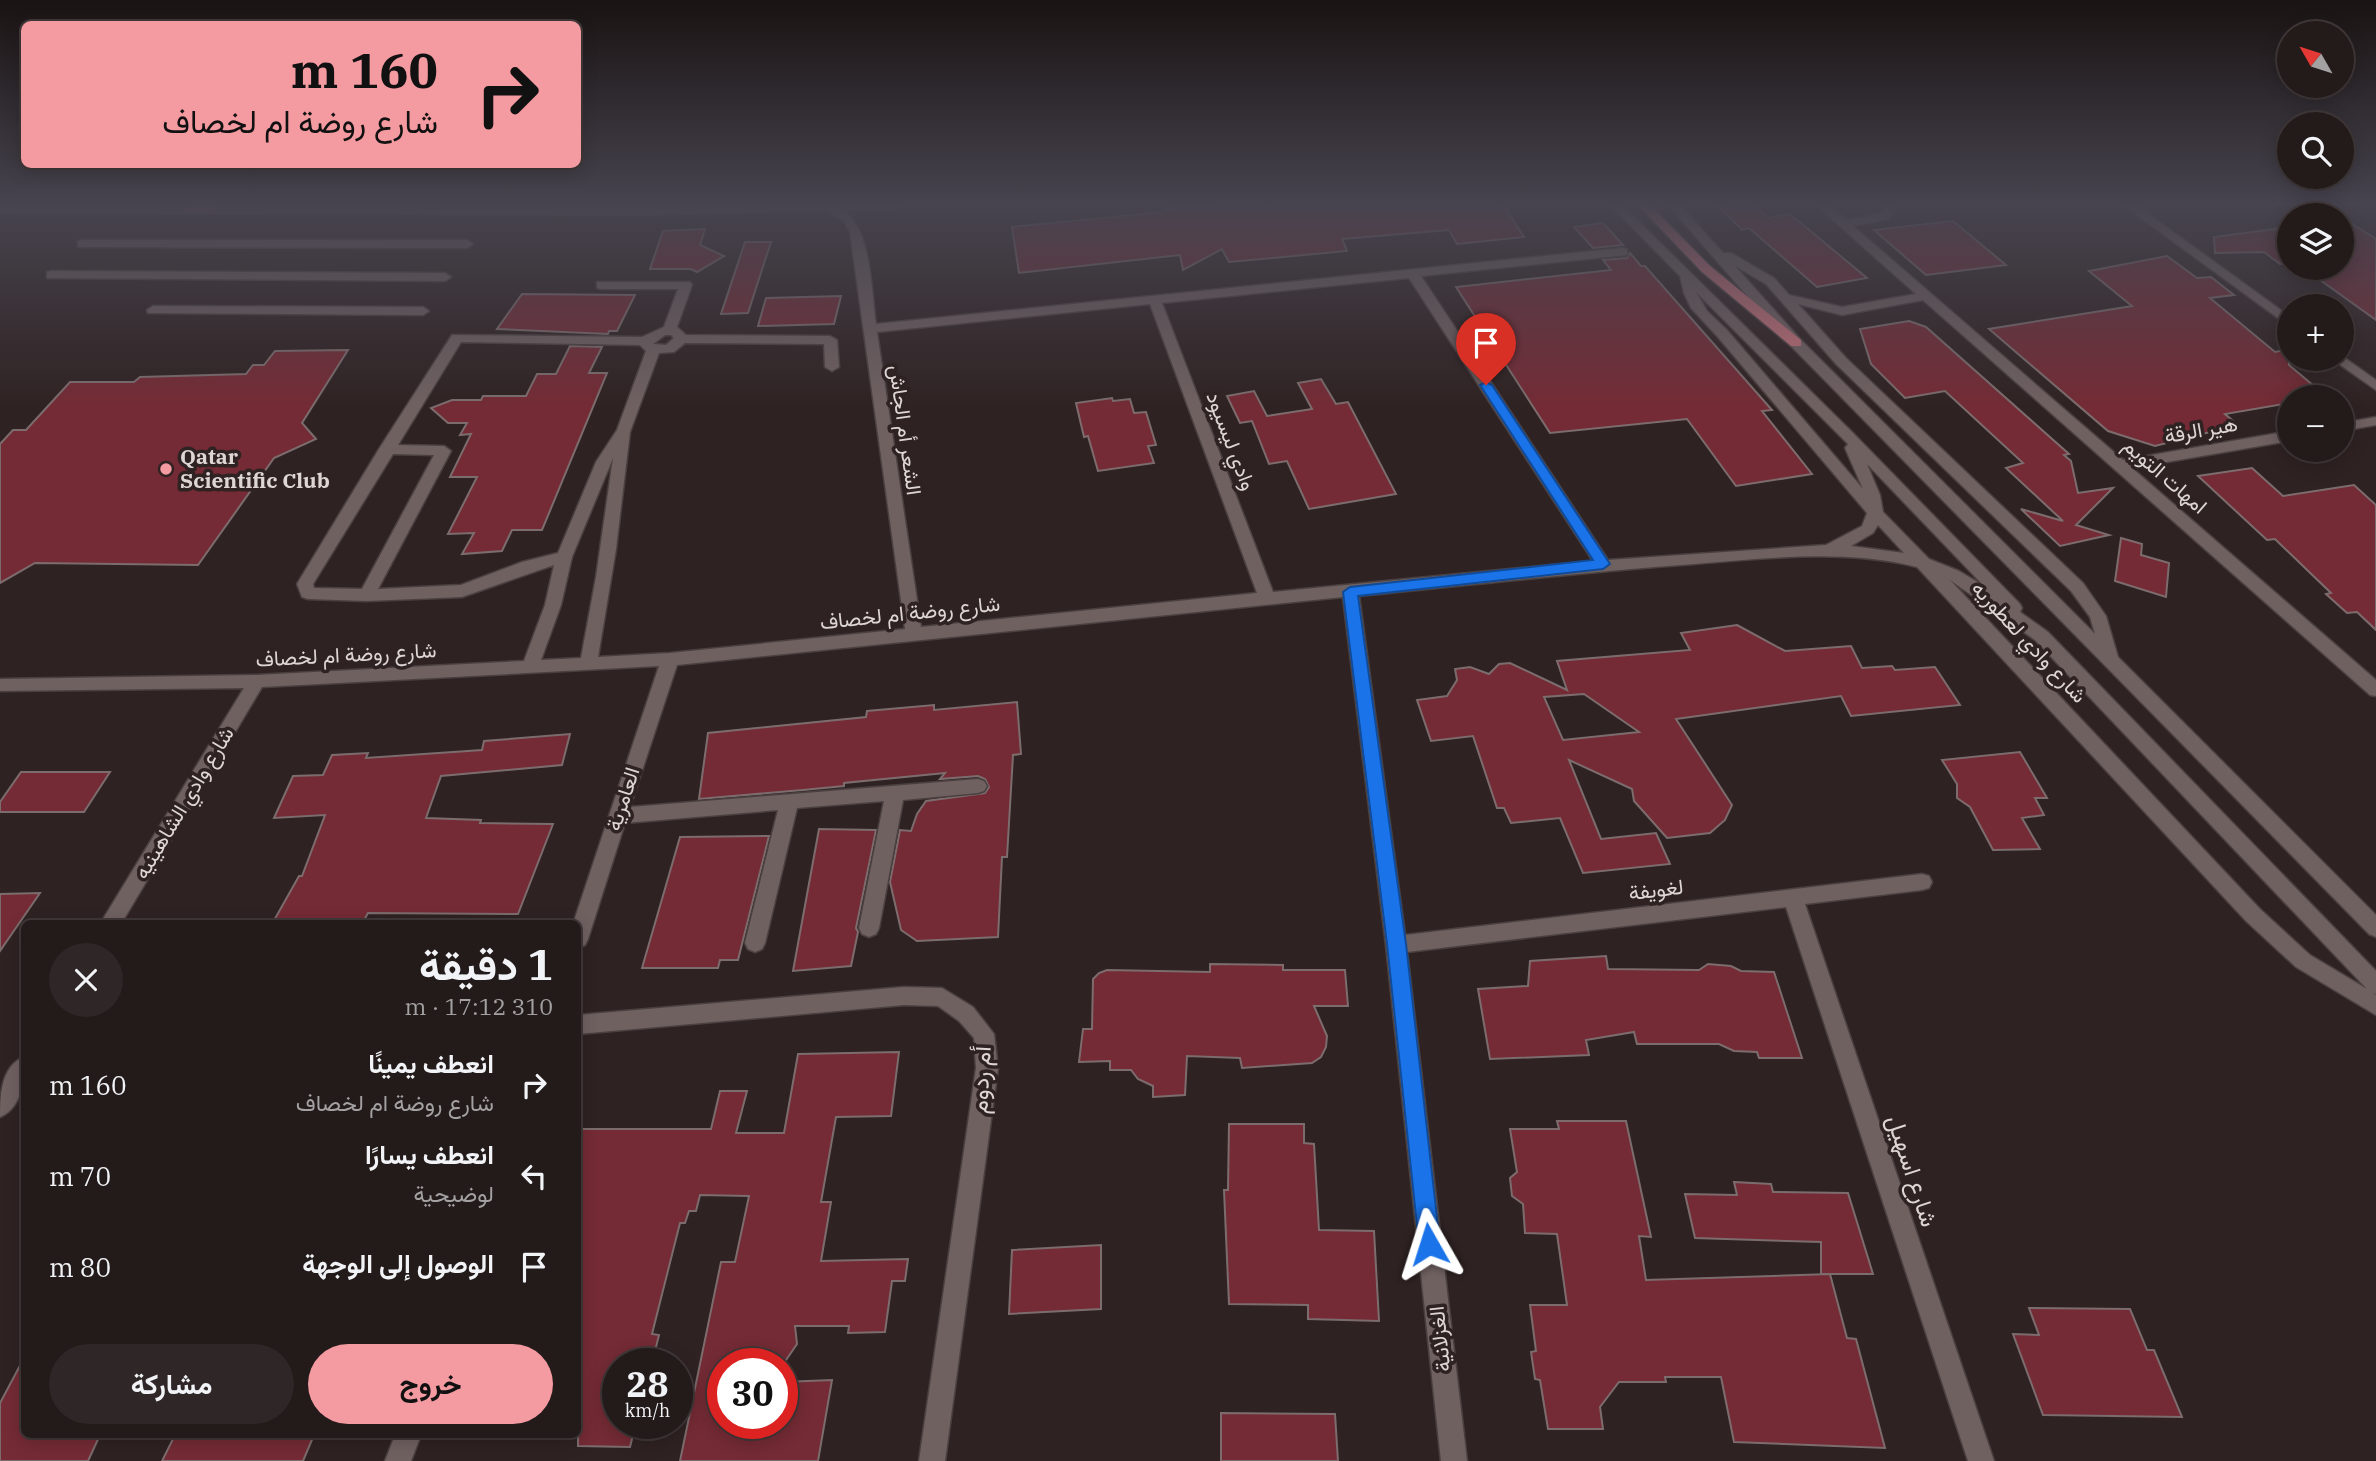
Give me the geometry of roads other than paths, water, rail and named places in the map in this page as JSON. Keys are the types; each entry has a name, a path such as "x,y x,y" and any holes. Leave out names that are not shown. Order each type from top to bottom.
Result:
{"main road":[{"path":"1711,273 1796,342"}],"street":[{"name":"الشعر أم الجاش","path":"862,273 914,634"},
{"path":"869,329 1421,273"},
{"name":"شارع وادي لعطوريه","path":"1736,273 1796,342 2376,928"},
{"name":"شارع وادي لعطوريه","path":"1759,273 1786,298 1818,338 2077,587 2098,616 2110,658"},
{"name":"امهات التويم","path":"1898,273 2376,690"},
{"path":"2222,273 2277,313"},
{"path":"1413,274 1603,564"},
{"path":"51,275 445,277"},
{"name":"شارع وادي لعطوريه","path":"1686,275 1847,435 2376,985"},
{"name":"شارع وادي لعطوريه","path":"1686,275 1688,292 1702,315 1722,333 1877,515 2279,942 2303,961 2376,1006"},
{"path":"601,285 686,285 669,330"},
{"path":"1786,298 1842,311 1924,296"},
{"name":"وادي ليسيود","path":"1155,300 1267,598"},
{"path":"153,310 423,311"},
{"path":"1818,338 1826,323 1842,311"},
{"path":"588,663 607,570 624,430 654,333 669,330 680,334 682,339"},
{"path":"564,557 518,569 462,591 367,595 309,593 305,584 457,338 669,349 682,339 830,340 832,367"},
{"path":"2354,370 2376,386"},
{"path":"2354,425 2376,421"},
{"path":"530,667 553,605 564,557 603,462 624,430"},
{"path":"1847,435 1873,495 1877,515"},
{"name":"هير الرقة","path":"2121,466 2277,438"},
{"path":"367,595 444,451 386,449"},
{"name":"شارع روضة ام لخصاف","path":"1823,550 1862,536 1877,515"},
{"name":"شارع روضة ام لخصاف","path":"0,685 257,681 670,659 1267,598 1350,592 1603,564 1823,550 1876,553 1923,563 1964,582 2042,636"},
{"name":"الغزلانية","path":"1350,592 1396,944 1454,1461"},
{"name":"العامرية","path":"581,930 670,659"},
{"name":"شارع وادي الشاهينيه","path":"112,920 257,681"},
{"path":"618,816 978,786"},
{"path":"869,928 895,793"},
{"path":"755,943 789,802"},
{"name":"لغويفة","path":"1396,944 1922,882"},
{"name":"شارع اسهيل","path":"1793,897 1981,1461"},
{"name":"أم ردوم","path":"581,1025 904,996 942,997 966,1014 984,1034 987,1069 932,1461"},
{"path":"0,1107 21,1072"},
{"path":"398,1461 407,1438"}],"place":[{"name":"Qatar Scientific Club","path":"166,469"}]}
